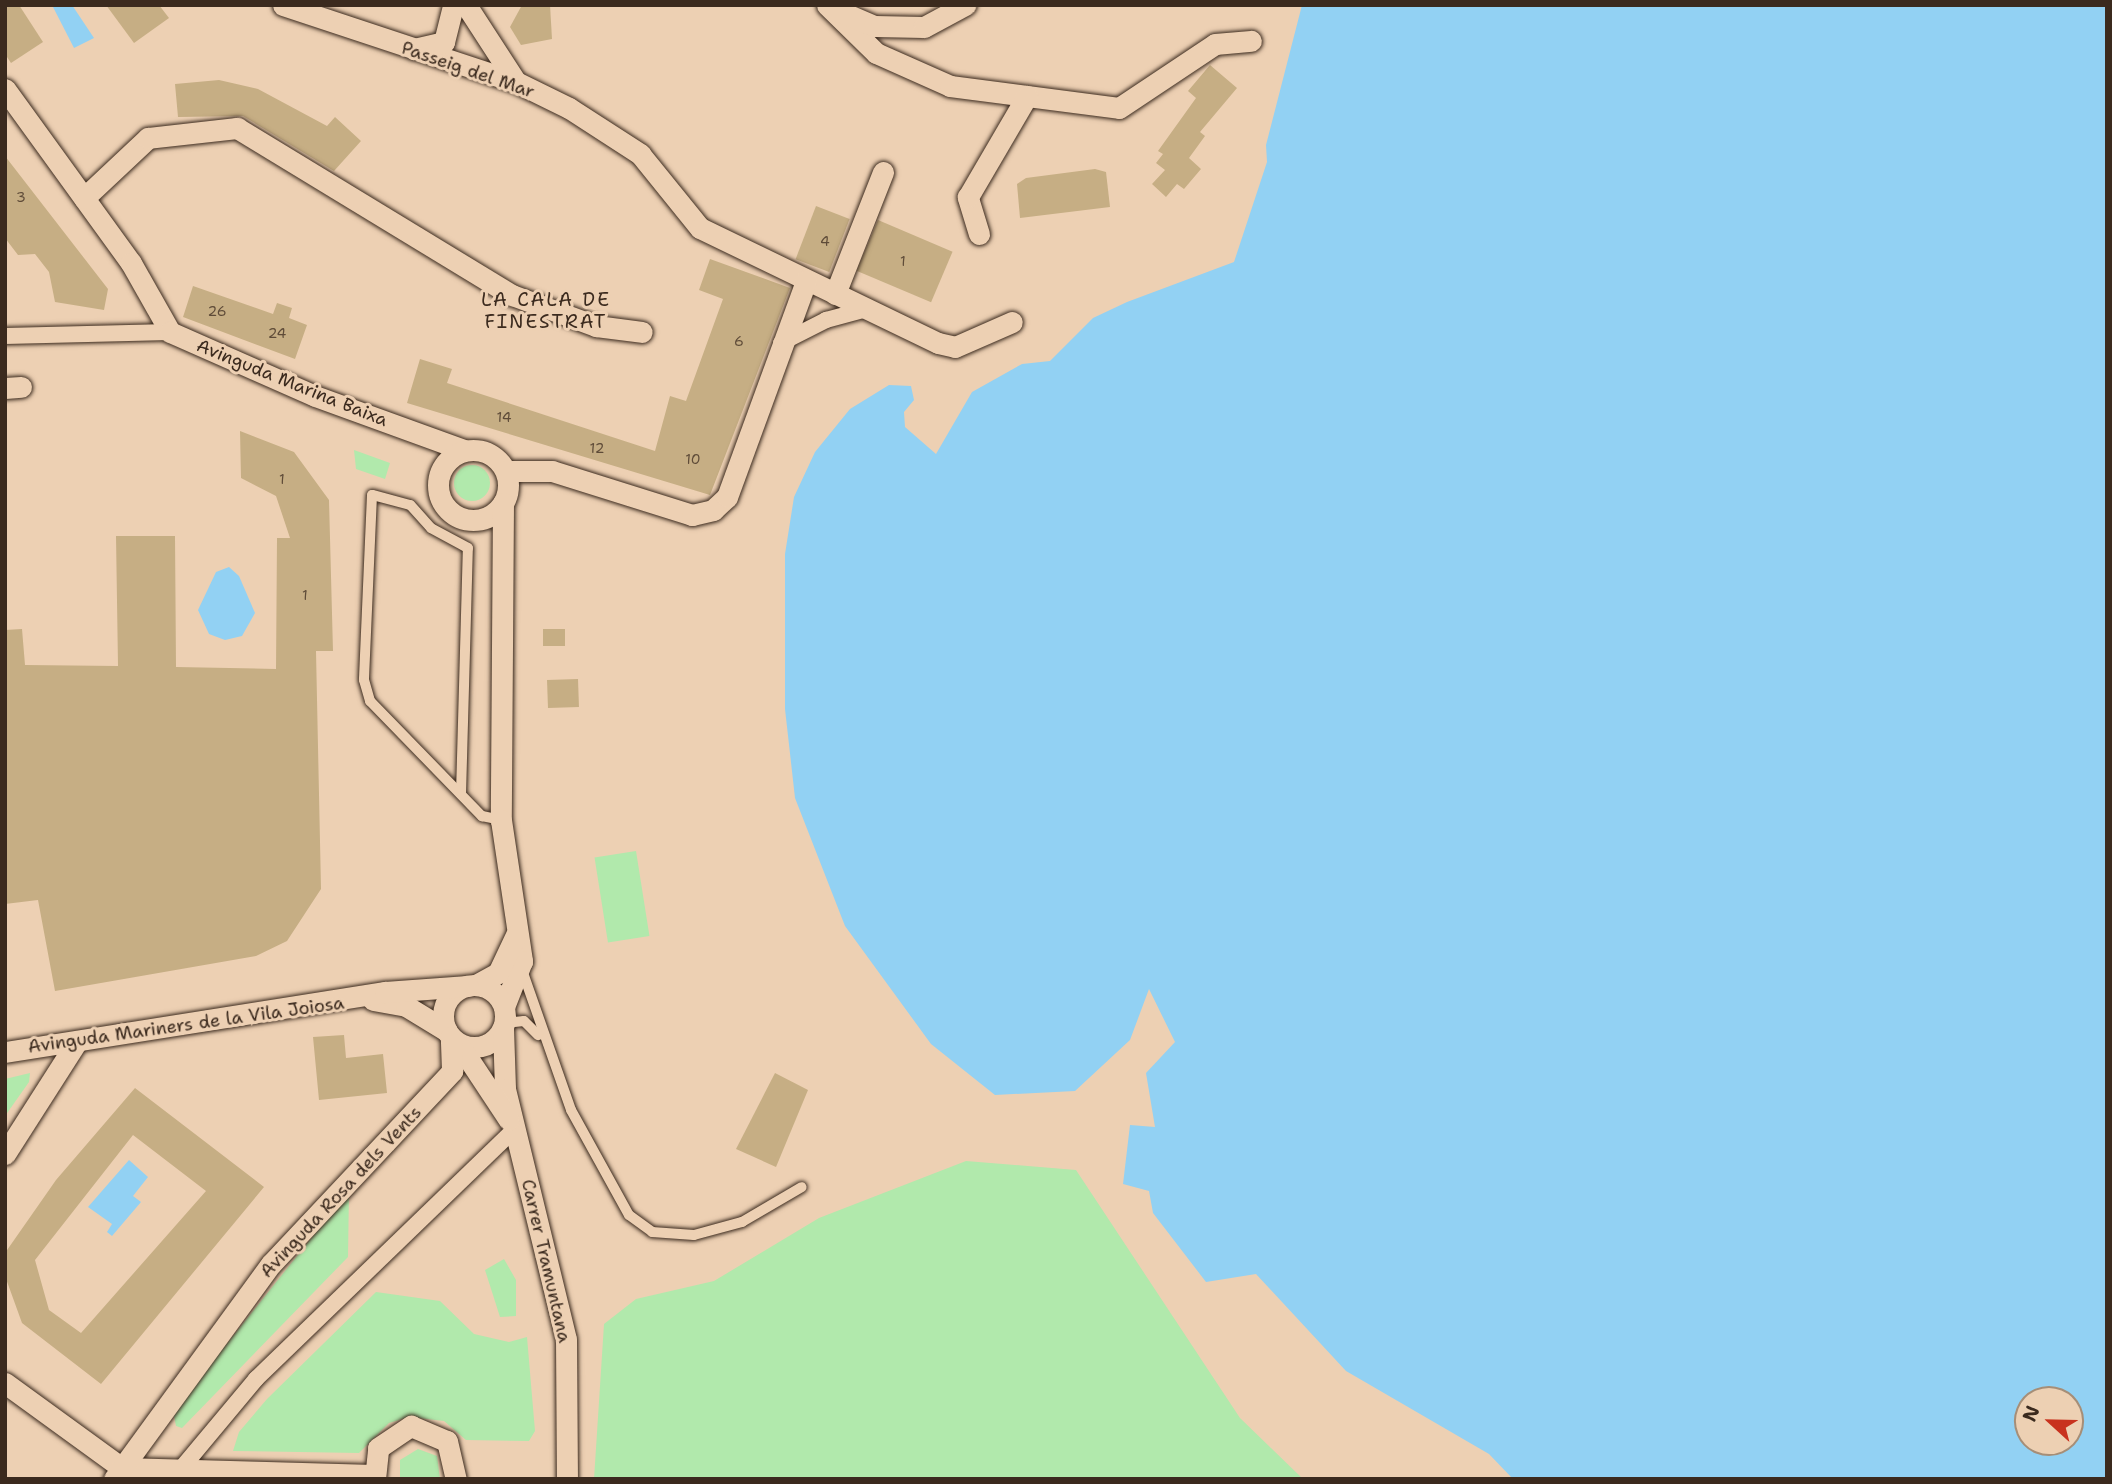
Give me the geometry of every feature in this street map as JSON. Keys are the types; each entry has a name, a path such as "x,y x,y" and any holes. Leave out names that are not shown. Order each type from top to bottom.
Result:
{"street":[{"name":"Passeig del Mar","path":"283,5 408,50 516,82 624,141 700,228 806,281"},
{"path":"408,50 444,42 453,5"},
{"path":"466,5 516,82"},
{"path":"828,6 874,26 924,27 965,5"},
{"path":"828,6 888,59 950,86 1119,108 1215,44 1251,41"},
{"name":"Avinguda Marina Baixa","path":"5,89 84,198 170,331 206,352 464,450"},
{"path":"979,234 968,197 1027,96"},
{"path":"84,198 148,138 237,128 512,295 596,326 642,332"},
{"path":"835,294 883,172"},
{"path":"506,471 552,471 692,515 713,510 727,497 781,343 806,281 955,348 1013,322"},
{"path":"781,343 826,320 867,309"},
{"path":"5,336 170,331"},
{"name":"Avinguda Marina Baixa","path":"414,431 439,461"},
{"path":"506,559 497,538 475,520 446,508 438,489 439,461 464,450 493,456 506,471 503,503 506,559 501,820 514,942 522,970 504,1019 484,1046 452,1037 446,1003 472,985 498,973 514,942"},
{"path":"475,520 503,503"},
{"path":"472,985 494,992 504,1019"},
{"name":"Avinguda Mariners de la Vila Joiosa","path":"5,1052 472,985"},
{"name":"Avinguda Mariners de la Vila Joiosa","path":"368,999 406,1006 452,1037"},
{"name":"Carrer Tramuntana","path":"504,1019 515,1129 566,1339 566,1479"},
{"name":"Carrer Tramuntana","path":"452,1037 515,1129"},
{"name":"Avinguda Rosa dels Vents","path":"118,1473 271,1264 452,1071 452,1037"},
{"path":"5,1154 76,1043"},
{"path":"180,1470 256,1379 515,1129"},
{"path":"5,1383 118,1473 180,1470 221,1475 374,1477 386,1437 411,1426 447,1441 456,1479"}],"lane":[{"path":"461,794 468,548 431,528 410,506 372,495 364,681 370,701 482,816 501,820"},
{"path":"522,970 544,1043 612,1189 652,1232 694,1235 742,1222 802,1187"},
{"path":"504,1019 524,1021 544,1043"}],"green space":[{"path":"354,450 390,463 385,479 356,469"},
{"path":"472,465 485,470 490,483 485,496 472,501 459,496 454,483 459,470"},
{"path":"636,851 649,936 608,943 595,858"},
{"path":"30,1073 29,1082 5,1116 5,1079"},
{"path":"966,1161 1076,1170 1240,1418 1303,1479 594,1479 604,1324 636,1299 714,1281 819,1218"},
{"path":"349,1191 348,1257 182,1428 176,1426 173,1411"},
{"path":"504,1259 516,1280 516,1316 500,1317 485,1270"},
{"path":"376,1292 440,1301 474,1334 509,1342 527,1337 535,1431 529,1441 466,1440 444,1421 409,1417 389,1423 359,1453 233,1451 239,1432 267,1399"},
{"path":"418,1449 437,1456 440,1479 400,1479 400,1460"}],"water":[{"path":"72,5 94,38 74,48 53,7"},
{"path":"1302,5 2107,5 2107,1479 1513,1479 1489,1454 1346,1371 1256,1274 1206,1282 1153,1213 1149,1191 1123,1184 1130,1125 1155,1127 1146,1073 1175,1042 1149,989 1130,1040 1075,1091 995,1095 931,1044 845,926 795,798 785,709 785,554 794,497 815,452 850,409 889,385 911,386 914,400 904,412 905,427 936,454 972,392 1022,364 1050,361 1093,318 1127,302 1234,262 1267,162 1266,145"},
{"path":"229,567 239,576 255,613 242,636 225,640 209,634 198,610 216,572"},
{"path":"129,1160 148,1177 133,1196 141,1202 112,1236 107,1232 112,1224 88,1207"}],"building":[{"path":"5,5 19,5 43,42 11,63 5,54"},
{"path":"106,5 159,5 169,18 134,43"},
{"path":"522,5 550,5 552,39 521,45 510,27"},
{"path":"1210,65 1237,88 1200,132 1205,136 1189,158 1201,169 1184,189 1177,184 1166,197 1152,184 1165,170 1156,163 1163,154 1158,151 1196,98 1188,91"},
{"path":"219,80 258,89 327,126 335,117 361,141 334,171 243,116 178,117 175,84"},
{"path":"5,156 108,289 104,310 55,302 49,272 35,254 18,255 5,238"},
{"path":"1095,169 1106,172 1110,207 1020,218 1017,184 1026,178"},
{"path":"816,206 850,219 829,272 796,259"},
{"path":"878,220 953,252 931,302 857,271"},
{"path":"710,259 790,288 710,495 407,403 420,359 452,369 447,383 655,451 670,396 686,401 723,299 699,290"},
{"path":"193,286 273,314 277,303 292,308 289,318 307,325 295,359 183,317"},
{"path":"240,431 294,452 329,500 333,651 316,651 321,889 287,941 256,956 55,991 38,900 5,904 5,630 22,629 25,665 118,666 116,536 175,536 176,667 276,669 277,538 290,538 276,496 241,478"},
{"path":"543,629 565,629 565,646 543,646"},
{"path":"578,679 579,707 548,708 547,680"},
{"path":"344,1035 346,1058 383,1054 387,1093 319,1100 313,1037"},
{"path":"775,1073 808,1090 776,1167 736,1149"},
{"path":"135,1088 264,1187 101,1384 22,1323 5,1276 5,1253 56,1180","holes":["133,1135 206,1191 81,1333 49,1310 35,1260"]}],"district":[{"name":"LA CALA DE FINESTRAT","path":"546,311"}]}
